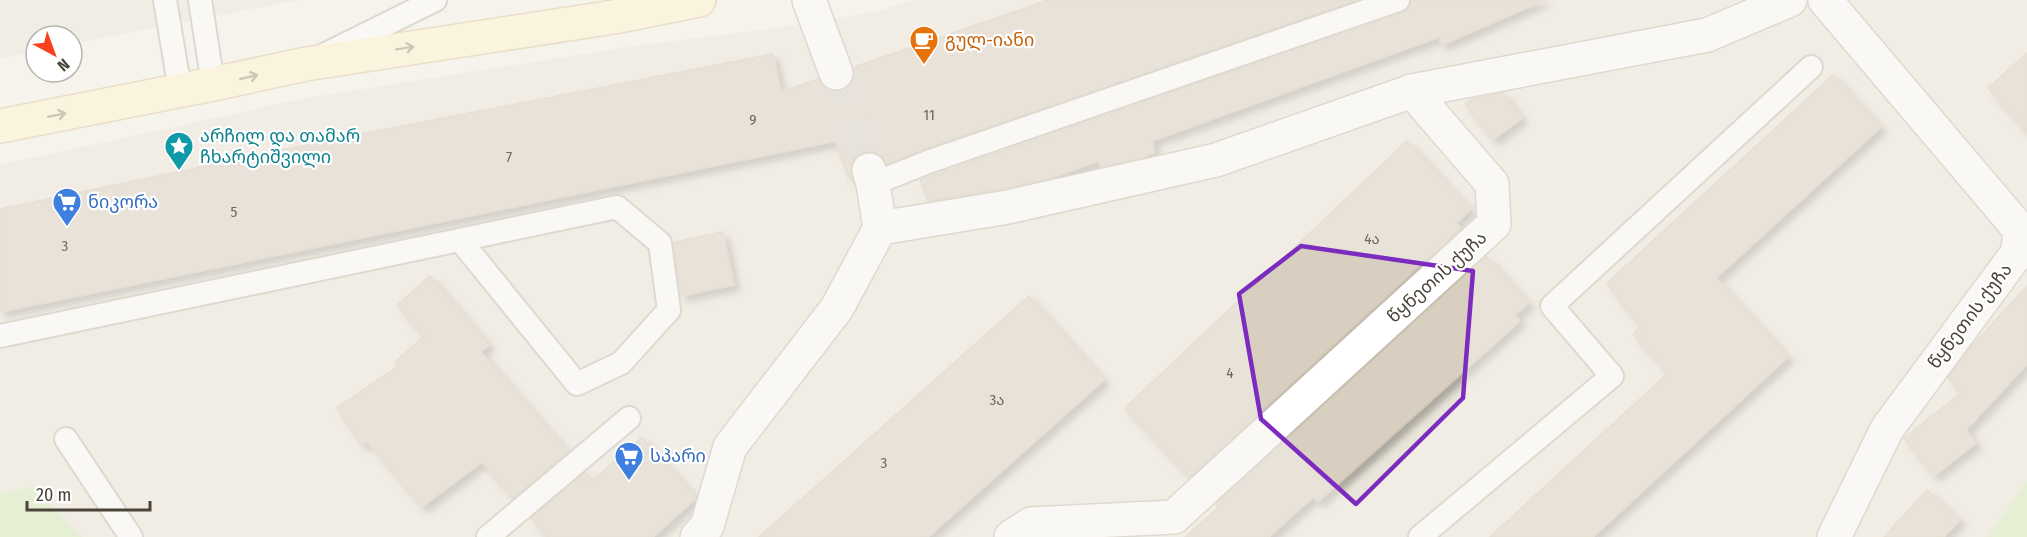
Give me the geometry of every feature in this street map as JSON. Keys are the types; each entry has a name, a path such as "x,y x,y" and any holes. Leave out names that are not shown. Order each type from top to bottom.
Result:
{"main road":[{"path":"0,126 306,64 614,8 699,0"}],"street":[{"path":"809,0 836,73"},
{"path":"880,228 1008,207 1216,160 1413,91 1707,35 1790,0"},
{"name":"წყნეთის ქუჩა","path":"1825,0 2024,228 2018,252 1887,429 1834,537"},
{"name":"წყნეთის ქუჩა","path":"1011,537 1031,524 1174,517 1494,224 1492,184 1413,91"},
{"path":"697,537 707,526 730,447 837,308 880,228 871,177"}],"lane":[{"path":"165,0 180,90"},
{"path":"200,0 213,84"},
{"path":"306,64 435,0"},
{"path":"871,177 928,162 1398,0"},
{"path":"1420,537 1612,376 1552,306 1811,67"},
{"path":"0,336 617,207 660,243 669,310 621,363 577,384 460,240"},
{"path":"488,537 629,418"},
{"path":"66,439 131,537"}],"highlighted area":[{"path":"1301,246 1473,271 1463,398 1356,504 1261,419 1239,294"}],"shaded area":[{"path":"0,0 297,0 84,42 84,24 24,24 24,53 0,58"},
{"path":"915,0 2027,0 2027,481 1987,537 0,537 0,165 307,98 635,46 785,27 878,11"}],"green space":[{"path":"2027,481 2027,537 1987,537"},
{"path":"32,486 82,537 0,537 0,495"}],"building":[{"path":"1048,0 1357,0 924,149 887,164 882,156 874,152 863,152 855,157 851,166 851,176 848,177 836,141 0,312 0,209 331,140 773,54 781,92 818,79 825,88 842,91 851,84 854,67"},
{"path":"1411,0 1545,0 1442,45 1439,37 1152,141 1155,152 1141,158 1101,167 1099,161 1048,179 928,201 920,180 1402,13 1409,8"},
{"path":"2027,53 2027,132 1988,88"},
{"path":"1833,75 1881,127 1716,278 1788,357 1593,537 1490,537 1668,373 1633,334 1641,327 1607,283"},
{"path":"1503,93 1522,118 1493,140 1465,104 1473,99"},
{"path":"1407,141 1471,209 1456,223 1461,228 1190,477 1125,408"},
{"path":"723,232 734,285 681,296 674,242"},
{"path":"1486,256 1529,303 1515,315 1520,321 1318,502 1313,497 1269,537 1185,537 1219,507 1216,504"},
{"path":"430,276 489,345 481,352 568,452 513,498 482,462 422,507 367,441 362,445 337,408 398,366 395,362 424,336 397,305"},
{"path":"2027,286 2027,364 1966,430 1976,443 1934,476 1904,438 1962,392 1948,378 1971,347"},
{"path":"1029,296 1104,380 928,537 759,537"},
{"path":"642,437 696,497 695,499 653,537 547,537 531,518 585,472 592,481"},
{"path":"1927,490 1960,520 1944,537 1884,537"}],"tunnel":[{"path":"836,73 869,170"}],"place":[{"name":"გულ-იანი","path":"924,66"},
{"name":"არჩილ და თამარ ჩხარტიშვილი","path":"179,172"},
{"name":"ნიკორა","path":"67,228"},
{"name":"სპარი","path":"629,482"}]}
